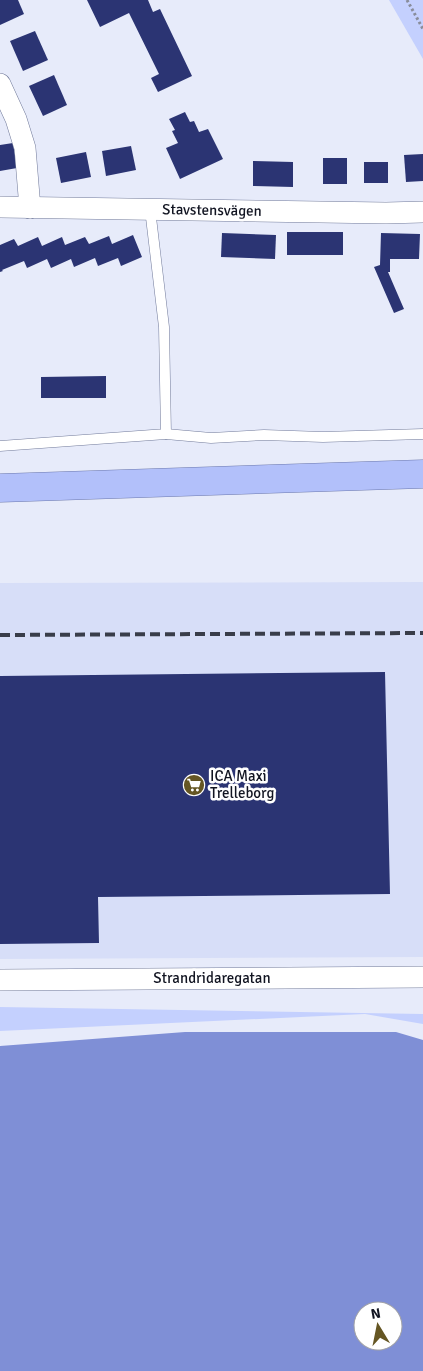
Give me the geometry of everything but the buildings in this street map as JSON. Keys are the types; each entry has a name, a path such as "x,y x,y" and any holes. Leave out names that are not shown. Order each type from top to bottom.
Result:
{"highway":[{"path":"0,488 423,474"}],"street":[{"path":"0,84 16,119 25,148 30,208"},
{"name":"Stavstensvägen","path":"0,207 423,212"},
{"name":"Strandridaregatan","path":"0,980 423,977"}],"lane":[{"path":"150,209 164,327 166,434"},
{"path":"0,446 166,434 211,438 264,435 323,437 423,434"}],"path":[{"path":"406,0 423,29"}],"shaded area":[{"path":"389,0 423,0 423,59"},
{"path":"423,582 423,957 0,959 0,583"},
{"path":"0,1007 423,1014 423,1024 365,1014 0,1031"},
{"path":"185,1032 396,1032 423,1040 423,1371 0,1371 0,1046"}],"railway":[{"path":"0,635 423,633"}],"place":[{"name":"ICA Maxi Trelleborg","path":"194,785"}]}
